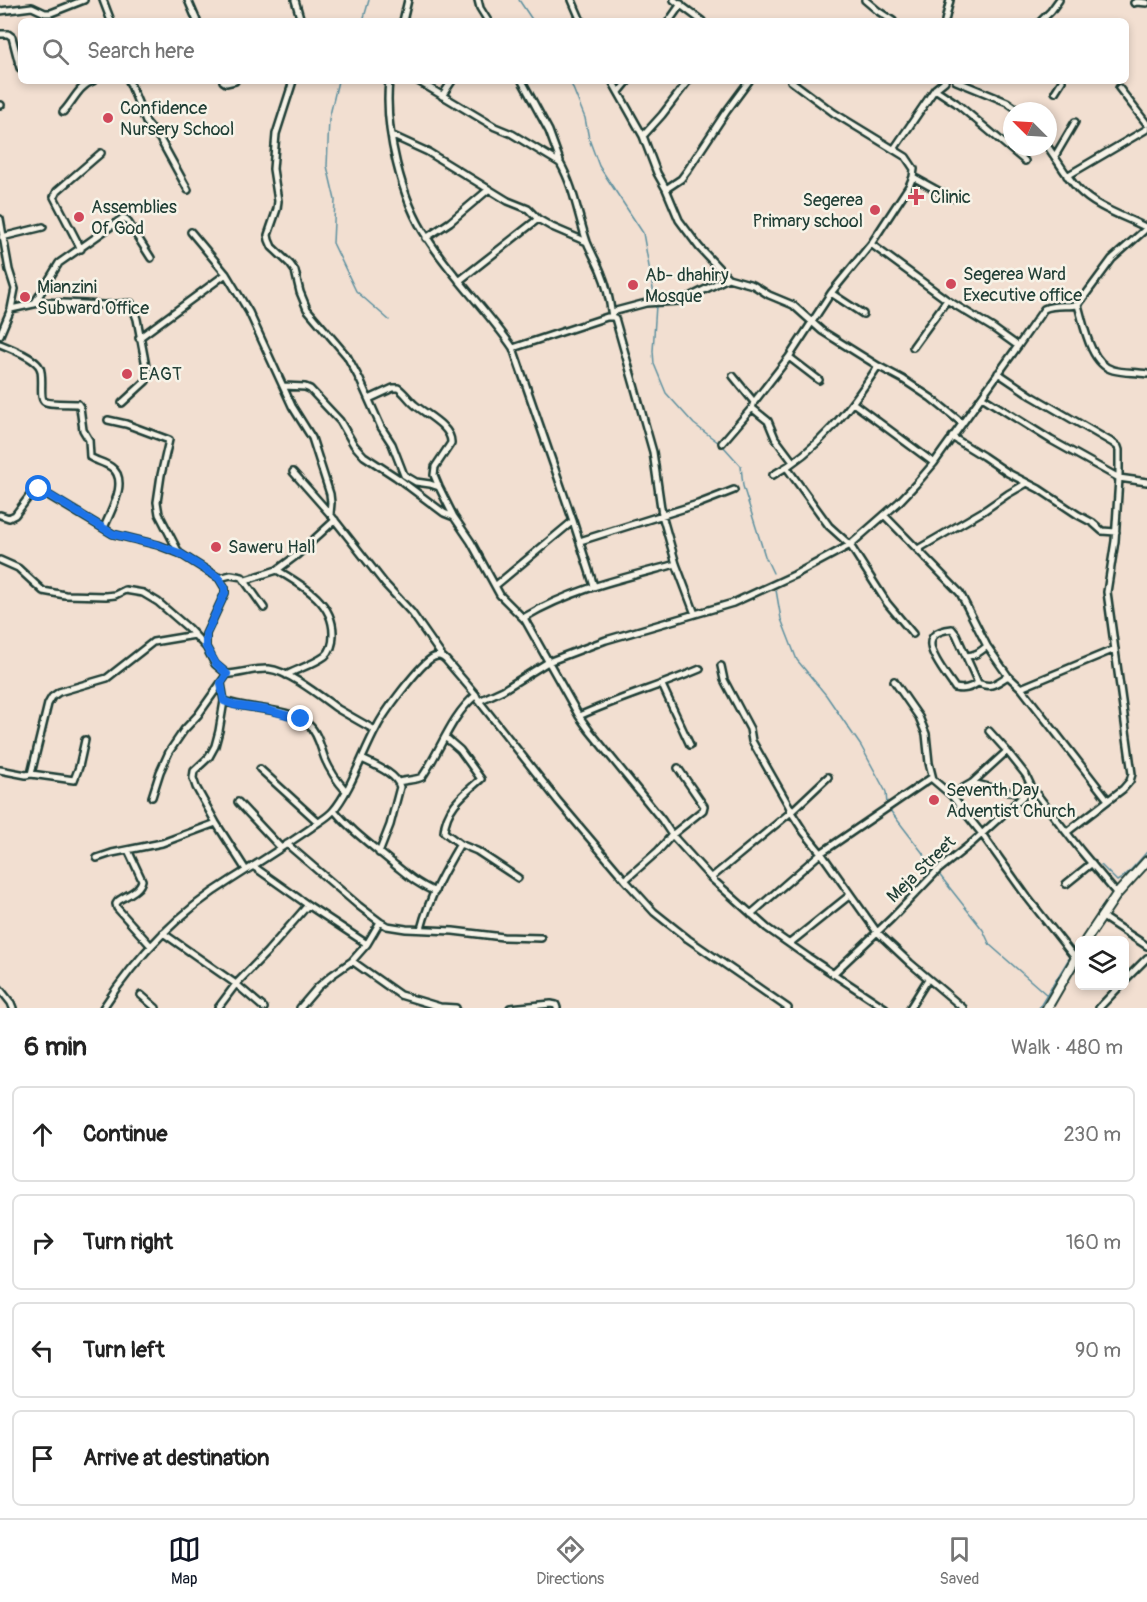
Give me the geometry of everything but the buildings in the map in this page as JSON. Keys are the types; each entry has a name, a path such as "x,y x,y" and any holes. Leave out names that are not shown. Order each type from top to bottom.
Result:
{"main road":[{"path":"1088,936 1117,894 1147,861"},
{"path":"1047,1008 1075,958"}],"street":[{"path":"0,11 32,7 51,13 84,0"},
{"path":"103,0 110,18"},
{"path":"188,0 196,18"},
{"path":"295,0 300,18"},
{"path":"404,18 408,0"},
{"path":"478,0 487,18"},
{"path":"572,0 580,18"},
{"path":"674,0 698,18"},
{"path":"865,0 888,18"},
{"path":"946,18 950,0"},
{"path":"1044,18 1059,0"},
{"path":"1134,3 1147,3"},
{"path":"671,18 681,4"},
{"path":"47,13 49,18"},
{"path":"0,33 12,36 18,60"},
{"path":"63,112 82,84"},
{"path":"130,84 146,122 159,139 188,190"},
{"path":"292,84 276,134 273,169 278,201 268,238 272,248 295,271 305,304 347,356 381,427 392,444 404,475 416,482 439,487"},
{"path":"389,84 387,101 391,135 399,174 408,201 426,238 513,348 594,586"},
{"path":"423,84 561,163"},
{"path":"442,96 450,84"},
{"path":"524,84 549,131 564,169 587,242 608,292 612,314 617,322 653,452 662,515 676,564 695,614"},
{"path":"614,84 643,136 679,220 699,247 728,279 753,285 793,305 822,331 904,380 962,423"},
{"path":"619,92 626,84"},
{"path":"643,136 686,84"},
{"path":"666,189 681,179 747,84"},
{"path":"722,443 789,357 831,293 871,244 913,177 914,169 906,157 834,113 795,84"},
{"path":"894,149 935,89 941,84"},
{"path":"963,84 1007,102"},
{"path":"1055,92 1060,84"},
{"path":"1067,176 1147,129 1119,88"},
{"path":"935,89 956,103 1025,161"},
{"path":"1057,153 1075,122"},
{"path":"391,135 428,152 488,190 528,209 538,219 565,234 587,242"},
{"path":"81,249 54,197 57,191 100,153"},
{"path":"398,782 422,777 465,704 503,690 548,662 616,637 733,603 753,594 850,545 884,515 934,463 1044,309 1051,306 1078,305 1112,259 1147,228 1087,197 1067,176 1055,156"},
{"path":"913,177 951,198"},
{"path":"426,238 450,222 488,190"},
{"path":"34,304 56,266 124,218 137,234 151,258"},
{"path":"0,219 1,237 15,289 11,309 2,319 0,335"},
{"path":"459,281 538,219"},
{"path":"1,237 43,227"},
{"path":"191,232 226,274 249,312 292,406 312,438 330,494 330,514"},
{"path":"871,244 947,300 1018,346"},
{"path":"139,338 226,274"},
{"path":"513,348 646,303 679,301 728,279"},
{"path":"831,293 863,314"},
{"path":"913,347 947,300"},
{"path":"11,309 51,302 105,305 131,303 137,319 148,377 122,403"},
{"path":"1078,305 1095,357 1103,366 1113,370 1147,374"},
{"path":"0,344 31,359 38,366 41,371 44,401 78,404 80,407 82,425 89,440 90,457 111,467 119,482 118,494 104,528"},
{"path":"789,357 819,380"},
{"path":"773,475 787,468 822,440 853,403 878,366"},
{"path":"999,373 1032,396 1076,420 1118,447 1116,532 1107,592 1132,774 1128,784 1067,832"},
{"path":"733,376 768,422 793,462"},
{"path":"284,387 310,389 340,421 354,446 364,456 444,513 454,517"},
{"path":"369,399 398,388 450,435 452,443 435,467 434,475 454,517 471,542 500,595 525,620 579,716 672,835 711,878 767,928 885,1008"},
{"path":"982,397 1051,440 1119,478 1147,482"},
{"path":"853,403 934,463"},
{"path":"108,420 126,424 170,442 161,475 158,507 159,514 179,553"},
{"path":"952,437 1008,473 1039,489 1102,531 1116,532"},
{"path":"787,468 829,526 850,545 887,603 913,634"},
{"path":"293,472 412,614 442,656 478,698 558,801 654,912 788,1008"},
{"path":"918,549 1027,483"},
{"path":"0,515 9,518 15,515 34,490 39,489 113,534 158,545 179,553 219,578 225,588 225,593 206,634 206,647"},
{"path":"580,541 698,504 734,490"},
{"path":"884,515 960,592 987,646 1008,676 1021,688 1108,800"},
{"path":"246,580 277,570 335,520"},
{"path":"495,586 573,521"},
{"path":"0,561 18,568 43,591 64,595 100,596 115,596 125,590 143,593 158,602 195,635 206,647 216,664 227,674 271,669 286,675 375,730"},
{"path":"525,620 525,617 557,600 594,586 676,564"},
{"path":"277,570 319,599 333,626 331,649 326,655 286,675"},
{"path":"219,578 231,575 242,577 264,608"},
{"path":"978,683 962,690 955,688 930,650 931,639 935,633 952,629 978,683 991,686 1008,676"},
{"path":"31,774 45,713 52,697 67,689 107,678 153,642 195,635"},
{"path":"966,656 974,656 987,646"},
{"path":"1021,688 1115,649"},
{"path":"103,1008 163,933 226,882 287,844 334,810 387,711 426,663 435,656 442,656"},
{"path":"721,666 724,680 750,729 752,741 804,832 877,932 963,1008"},
{"path":"579,716 615,700 662,685 700,669"},
{"path":"152,796 169,752 227,674"},
{"path":"894,681 919,717 926,734 933,779 951,795 1027,897 1075,952"},
{"path":"221,683 224,701 213,752 194,771 193,778 216,823 246,870"},
{"path":"662,685 690,745"},
{"path":"224,701 292,716 309,725 335,778 346,790"},
{"path":"989,731 1008,751 1026,775 1032,788 1117,894"},
{"path":"445,737 460,750 481,779 455,803 446,821 444,832 518,878"},
{"path":"0,770 74,780 80,767 85,740"},
{"path":"951,795 972,783 1008,751"},
{"path":"362,759 398,782 400,787 396,806 379,852"},
{"path":"625,880 704,808 678,768"},
{"path":"260,769 318,822"},
{"path":"711,878 791,812 828,777"},
{"path":"752,914 821,853 928,779 933,779"},
{"path":"972,783 1023,795"},
{"name":"Meja Street","path":"833,974 937,871 1032,788"},
{"path":"238,802 281,848"},
{"path":"334,810 345,824 396,865 406,876 435,892"},
{"path":"98,858 162,843 216,823"},
{"path":"287,844 380,922 393,927 541,939"},
{"path":"421,929 435,892 460,844"},
{"path":"128,850 142,884 118,901 117,908 151,946"},
{"path":"1066,884 1092,864"},
{"path":"253,866 367,944"},
{"path":"790,944 850,895"},
{"path":"218,1008 236,984 308,905"},
{"path":"1101,916 1147,946"},
{"path":"300,1008 318,987 352,961 367,944 380,922"},
{"path":"163,933 236,984 264,1008"},
{"path":"1129,977 1147,958"},
{"path":"352,961 400,995 439,1007 456,1008"},
{"path":"910,1008 928,979"},
{"path":"0,989 11,1003 12,1008"},
{"path":"1100,1006 1116,990"},
{"path":"141,995 156,1008"},
{"path":"510,1008 551,1004 556,1005 557,1008"},
{"path":"1100,1006 1111,1008"}],"waterway":[{"path":"364,18 369,0"},
{"path":"519,0 531,18"},
{"path":"337,84 329,119 327,166 335,200 333,243 356,291 389,320"},
{"path":"571,84 585,118 589,139 599,166 643,233 655,300"},
{"path":"656,305 654,364 666,393 694,424 723,446 741,466 743,486 765,556 773,573"},
{"path":"776,590 781,619 797,660 826,695 861,746 886,792 887,805"},
{"path":"889,809 935,869"},
{"path":"1101,865 1117,881 1129,872 1147,852"},
{"path":"938,873 983,930 990,945 1047,995"},
{"path":"1084,936 1112,894"},
{"path":"1039,1008 1070,957"}],"place":[{"name":"Confidence Nursery School","path":"108,118"},
{"name":"Clinic","path":"916,197"},
{"name":"Segerea Primary school","path":"875,210"},
{"name":"Assemblies Of God","path":"79,217"},
{"name":"Segerea Ward Executive office","path":"951,284"},
{"name":"Ab- dhahiry Mosque","path":"633,285"},
{"name":"Mianzini Subward Office","path":"25,297"},
{"name":"EAGT","path":"127,374"},
{"name":"Saweru Hall","path":"216,547"},
{"name":"Seventh Day Adventist Church","path":"934,800"}],"route":[{"path":"39,489 113,534 158,545 179,553 219,578 225,588 225,593 206,634 206,647 216,664 227,674 221,683 224,701 301,719"}]}
